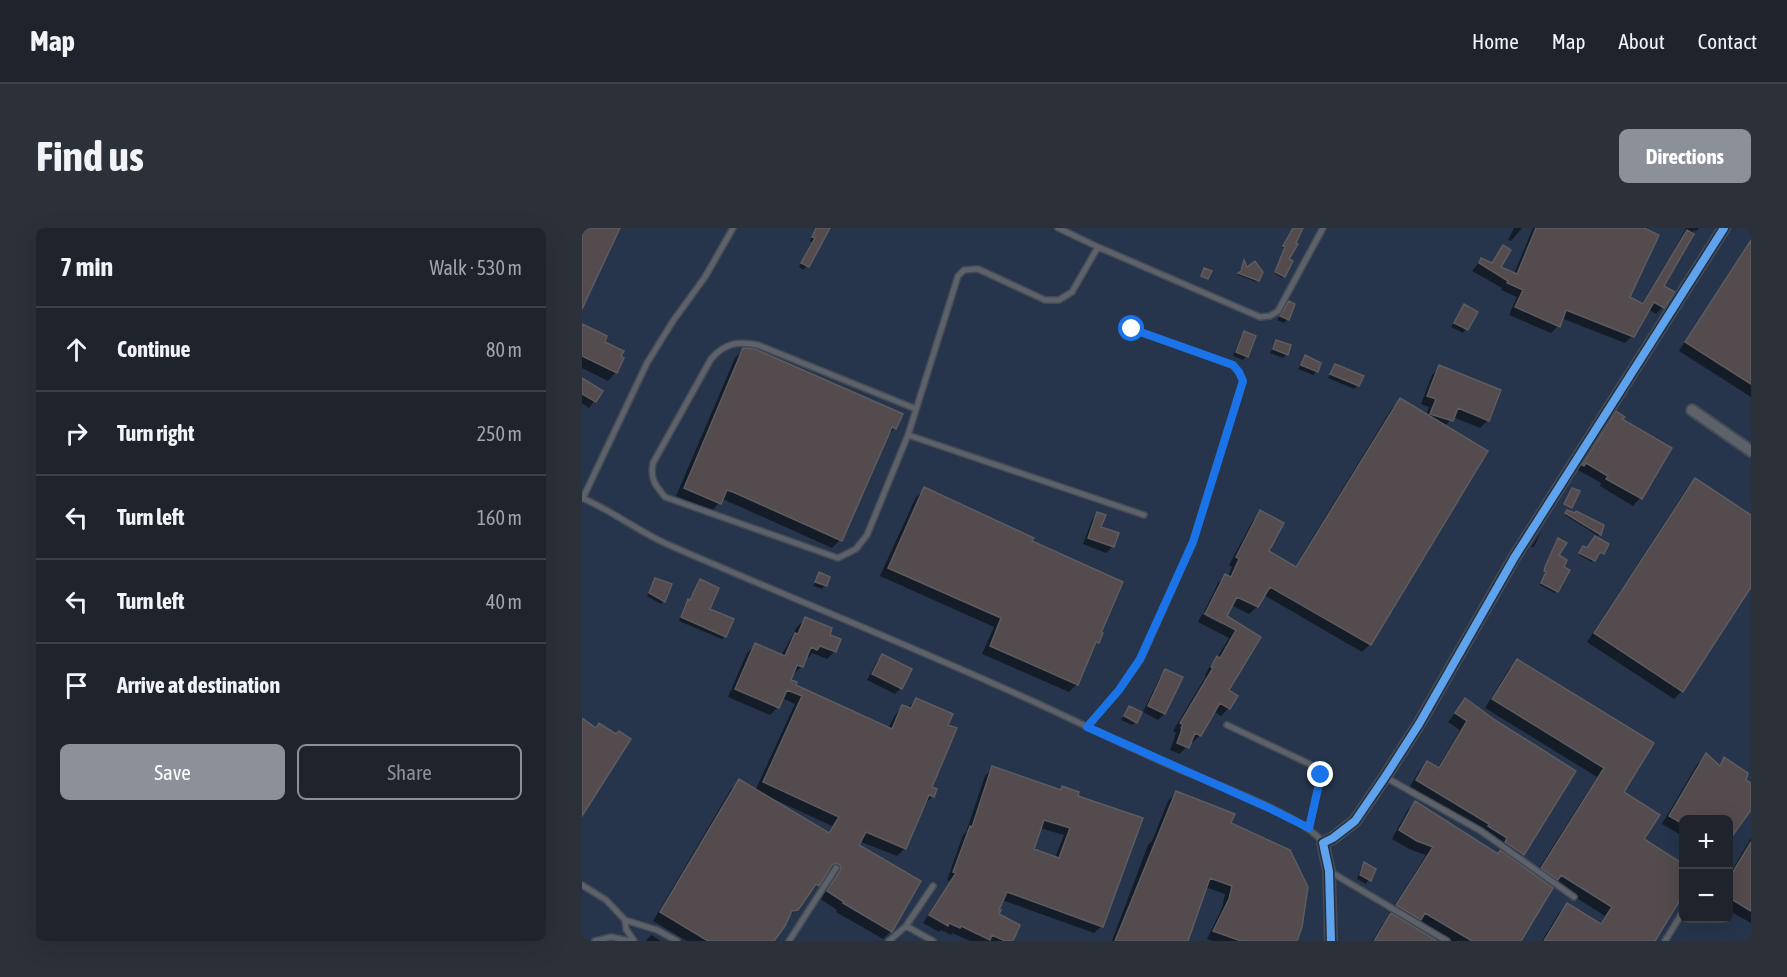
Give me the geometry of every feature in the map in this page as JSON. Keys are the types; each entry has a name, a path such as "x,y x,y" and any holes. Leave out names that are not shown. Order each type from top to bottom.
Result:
{"street":[{"path":"1330,941 1329,871 1323,843 1355,821 1385,777 1419,724 1514,558 1724,228"},
{"path":"1692,411 1751,451"}],"lane":[{"path":"734,228 705,277 673,321 647,363 582,498 607,509 667,545 1018,694 1269,808 1309,828 1323,843"},
{"path":"1058,228 1260,317 1270,316 1278,311 1323,228"},
{"path":"916,410 758,345 746,342 734,343 720,348 711,359 653,464 651,473 653,483 665,497 838,558 856,549 867,535 908,435 916,410 958,276 964,270 978,269 1045,300 1059,300 1072,292 1098,247"},
{"path":"1087,727 1119,690 1140,659 1193,542 1243,381 1233,365 1132,329"},
{"path":"908,435 1144,514"},
{"path":"1227,725 1316,767 1321,775 1309,828"},
{"path":"1385,777 1481,831 1574,897"},
{"path":"789,941 836,868"},
{"path":"1329,871 1447,941"},
{"path":"582,885 606,900 625,920 657,930 677,941"},
{"path":"889,941 906,926 933,886"},
{"path":"1665,941 1679,917"},
{"path":"625,920 626,929 632,941"},
{"path":"906,926 933,941"},
{"path":"595,941 611,937 632,941"}],"shaded area":[{"path":"582,228 1751,228 1751,941 582,941"}],"building":[{"path":"582,228 620,228 582,309"},
{"path":"816,228 830,228 809,267 801,263 815,238 812,237"},
{"path":"1293,228 1303,228 1296,243 1298,244 1289,259 1293,261 1285,277 1275,272 1285,247 1283,246"},
{"path":"1536,228 1644,228 1659,235 1630,297 1643,304 1687,230 1694,234 1664,286 1675,292 1664,308 1654,302 1634,337 1566,310 1560,327 1515,307 1523,290 1507,283 1508,281 1479,263 1481,258 1492,263 1503,245 1511,250 1501,267 1517,274"},
{"path":"1751,240 1751,384 1685,342"},
{"path":"1244,260 1247,267 1255,261 1263,272 1259,281 1238,273 1241,271"},
{"path":"1204,268 1212,271 1208,279 1201,276"},
{"path":"1289,301 1295,304 1289,320 1280,316"},
{"path":"1464,304 1478,312 1468,330 1454,323"},
{"path":"582,324 607,336 605,342 624,351 621,356 624,358 617,373 582,356"},
{"path":"1244,331 1256,336 1248,357 1236,352"},
{"path":"1276,340 1291,345 1288,355 1273,349"},
{"path":"743,348 755,349 903,414 896,429 892,427 842,541 733,492 727,490 721,504 684,488"},
{"path":"1305,355 1321,363 1318,372 1301,365"},
{"path":"1335,364 1364,376 1359,386 1330,374"},
{"path":"1439,365 1501,390 1489,421 1458,408 1453,421 1430,414 1436,399 1427,396"},
{"path":"582,378 603,391 596,402 582,394"},
{"path":"1400,398 1488,451 1371,645 1270,587 1258,607 1237,597 1227,616 1261,637 1229,690 1238,696 1230,709 1220,703 1201,736 1195,733 1189,748 1177,743 1183,725 1180,723 1213,668 1211,667 1217,656 1220,658 1236,630 1205,614 1225,574 1231,577 1239,559 1236,557 1260,510 1284,523 1269,551 1296,567"},
{"path":"1616,411 1625,417 1622,419 1672,448 1642,499 1606,479 1608,476 1586,463 1582,465"},
{"path":"1695,478 1751,515 1751,587 1683,692 1594,633"},
{"path":"924,487 1034,538 1032,541 1123,582 1101,633 1103,633 1099,643 1096,642 1078,685 990,646 1001,618 888,568"},
{"path":"1572,488 1580,491 1572,508 1564,504"},
{"path":"1567,510 1575,513 1576,511 1604,525 1601,535 1565,513"},
{"path":"1097,512 1106,515 1101,527 1119,533 1114,547 1088,538"},
{"path":"1595,536 1609,544 1604,554 1600,552 1595,561 1579,553 1583,546 1587,548"},
{"path":"1558,538 1567,543 1559,555 1567,560 1564,567 1570,570 1558,592 1541,583 1546,572 1545,567"},
{"path":"819,572 830,577 827,586 815,582"},
{"path":"655,578 672,584 665,602 649,593"},
{"path":"700,579 719,588 710,609 734,619 726,637 681,617"},
{"path":"805,617 832,628 830,635 841,639 836,652 820,646 817,650 811,647 803,667 797,665 791,680 797,682 796,685 892,729 902,705 911,708 916,698 953,714 948,725 957,728 932,787 937,789 934,797 929,795 906,849 866,832 859,845 921,881 892,932 827,891 841,869 836,863 832,865 819,886 816,884 798,910 792,911 774,941 708,941 660,912 739,779 829,833 839,817 763,782 802,696 787,690 779,708 735,689 755,643 785,656"},
{"path":"882,654 912,669 902,689 872,674"},
{"path":"1517,659 1654,743 1624,792 1660,815 1644,839 1679,861 1679,902 1655,941 1544,941 1567,903 1601,924 1612,907 1561,875 1558,880 1541,868 1604,768 1492,699"},
{"path":"1165,669 1183,677 1165,714 1148,706"},
{"path":"1465,698 1495,720 1576,771 1524,855 1505,842 1507,838 1488,826 1489,824 1416,780 1427,761 1439,768 1467,721 1455,713"},
{"path":"1129,706 1142,712 1137,723 1124,716"},
{"path":"582,718 596,728 599,723 616,734 619,731 631,739 582,816"},
{"path":"1706,753 1720,766 1724,757 1748,773 1746,780 1751,783 1751,810 1733,835 1733,815 1679,815 1679,822 1669,816"},
{"path":"992,766 1061,790 1062,786 1079,792 1078,796 1143,818 1103,927 1007,892 999,914 1020,925 1013,941 1005,941 992,935 990,940 961,926 960,928 949,923 948,926 929,915 956,873 953,872 970,826 972,827","holes":["1044,820 1070,828 1059,858 1034,849"]},
{"path":"1176,791 1235,814 1231,823 1290,850 1308,887 1302,927 1297,941 1241,941 1213,931 1229,899 1232,886 1210,878 1188,941 1115,941"},
{"path":"1415,801 1498,854 1500,850 1553,888 1521,941 1472,941 1425,913 1421,920 1396,905 1433,847 1399,830"},
{"path":"1751,842 1751,911 1733,900 1733,872"},
{"path":"1364,862 1376,869 1371,881 1360,875"},
{"path":"1391,913 1437,941 1374,941"}],"cycle path":[{"path":"1331,941 1329,871 1323,843 1355,821 1385,777 1419,724 1514,558 1724,228"}],"route":[{"path":"1132,329 1233,365 1243,381 1193,542 1140,659 1119,690 1087,727 1309,828 1321,775"}]}
